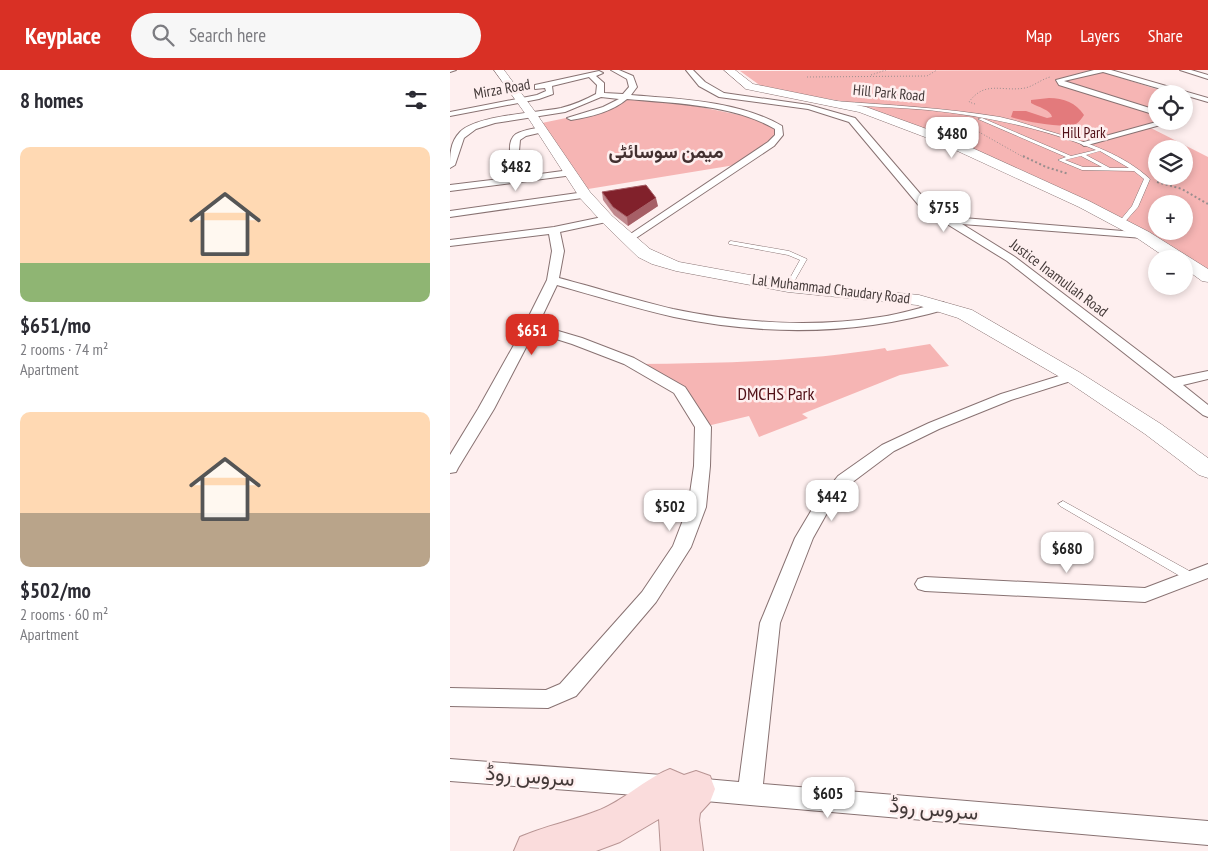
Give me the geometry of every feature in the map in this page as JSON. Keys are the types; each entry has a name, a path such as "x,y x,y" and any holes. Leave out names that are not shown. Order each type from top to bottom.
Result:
{"main road":[{"path":"535,851 606,828 683,788 680,820 682,851"}],"street":[{"name":"Lal Muhammad Chaudary Road","path":"499,70 522,92 539,123 585,195 607,219 644,252 658,260 676,266 788,287 919,300 944,306 965,314 1072,376 1153,429 1208,470"},
{"path":"522,92 613,70 627,74 633,83 633,87 627,97 595,112 562,120"},
{"path":"689,70 702,84 722,95 809,107 852,120 878,114"},
{"path":"730,70 750,88 834,102 878,114 942,139 1084,204 1143,235 1166,250"},
{"path":"1148,110 1062,83 1060,80 1103,70 1208,100"},
{"path":"1183,70 1208,77"},
{"path":"590,75 599,79 601,84 600,96"},
{"name":"Mirza Road","path":"450,114 475,108 522,92 547,94 551,90 547,85"},
{"path":"521,179 514,148 515,140 518,136 539,123 600,96 683,103 741,113 762,119 779,128 779,135 771,144 630,238"},
{"name":"Justice Inamullah Road","path":"852,120 925,206 1011,259 1208,412"},
{"path":"450,165 452,153 459,138 465,131 492,122 539,123"},
{"path":"1084,143 1148,127"},
{"path":"450,188 570,173"},
{"path":"450,214 585,195"},
{"path":"450,243 554,230 607,219"},
{"path":"947,220 1143,235"},
{"path":"450,468 486,409 530,328 553,280 558,251 554,230"},
{"path":"1193,267 1208,277"},
{"path":"553,280 675,313 720,320 776,325 828,325 891,321 944,306"},
{"path":"450,696 548,699 568,690 649,597 682,547 697,506 702,466 702,427 680,390 630,361 577,341 530,328"},
{"path":"1173,383 1208,374"},
{"path":"750,793 770,623 804,538 820,510 844,480 888,448 934,426 1006,397 1072,376"},
{"path":"925,584 1145,595 1167,589 1189,576 1208,571"},
{"name":"سروس روڈ","path":"450,770 750,793 1208,833"}],"lane":[{"name":"Hill Park Road","path":"834,102 872,104 1002,118 1084,143 1136,170 1147,179"},
{"path":"979,117 1070,157"},
{"path":"1065,142 1074,140"},
{"path":"1046,146 1055,144"},
{"path":"1100,150 1060,160 1082,168 1136,170"},
{"path":"1081,154 1112,170"},
{"path":"1121,223 1135,207 1147,179"},
{"path":"730,243 789,253 804,259 788,287"},
{"path":"1063,504 1189,576"}],"path":[{"path":"865,77 886,70"},
{"path":"807,77 927,76 937,70"},
{"path":"979,117 983,111 980,106 969,102 972,96 982,90 1027,88 1036,84 1039,80 1054,76"},
{"path":"1147,179 1182,189 1208,204"}],"green space":[{"name":"Hill Park","path":"1096,70 1148,86 1148,130 1155,130 1175,140 1148,140 1148,185 1193,185 1193,149 1208,157 1208,271 1193,262 1193,250 1172,250 1156,240 1193,240 1193,195 1148,195 1148,236 1098,206 853,103 765,89 740,71"},
{"path":"627,97 701,107 756,119 774,124 779,135 741,164 582,190 537,124 595,112"},
{"name":"DMCHS Park","path":"930,344 949,366 900,375 802,414 808,418 759,437 749,416 703,427 680,390 635,364 792,359 885,348 887,351"}],"shaded area":[{"path":"1049,98 1069,102 1084,115 1076,124 1063,126 1011,117 1013,111 1026,111 1047,118 1052,117 1047,111 1031,103 1031,100"}],"building":[{"path":"646,185 656,198 627,217 613,207 602,192"}],"district":[{"name":"میمن سوسائٹی","path":"666,151"}]}
